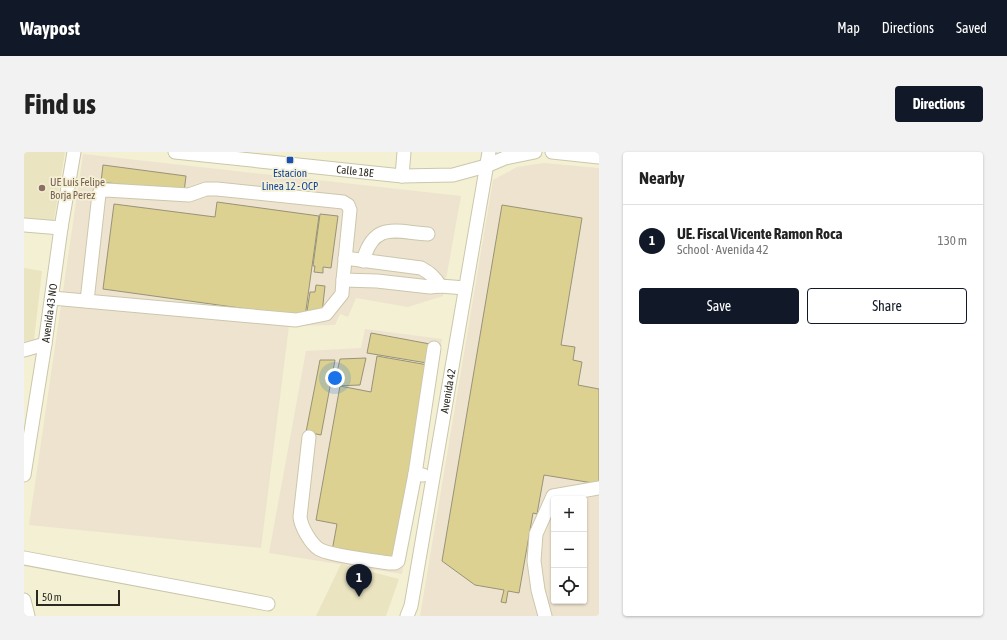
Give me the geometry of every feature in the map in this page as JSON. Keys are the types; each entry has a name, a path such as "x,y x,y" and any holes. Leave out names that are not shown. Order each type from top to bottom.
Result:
{"street":[{"name":"Avenida 43 NO","path":"24,475 52,298 61,228 74,152"},
{"name":"Calle 18E","path":"175,152 298,158 402,176 453,175 486,166 505,158 535,152"},
{"path":"402,176 404,152"},
{"name":"Avenida 42","path":"407,616 411,606 489,152"},
{"path":"552,152 599,157"},
{"path":"52,298 296,320 326,314 342,294 350,210 348,205 343,202 217,189 206,189 189,195 101,190 99,194 87,301"},
{"path":"24,225 61,228"},
{"path":"363,261 367,247 376,235 388,231 428,234"},
{"path":"345,258 421,268 429,272 440,286"},
{"path":"344,280 378,281 430,287 440,286 465,288"},
{"path":"24,350 45,344"},
{"path":"309,437 300,517 301,524 314,545 324,552 389,563 395,563 398,561 415,474 434,348"},
{"path":"415,474 433,476"},
{"path":"544,616 538,590 534,561 536,534 553,496 599,488"},
{"path":"24,558 268,604"},
{"path":"24,600 28,616"}],"shaded area":[{"name":"UE Luis Felipe Borja Perez","path":"24,152 65,152 53,226 24,223"},
{"path":"83,154 461,196 443,296 408,307 356,298 348,317 340,314 335,325 289,326 261,548 29,525"},
{"path":"544,163 599,168 599,616 420,616 493,180 517,167"},
{"path":"24,268 42,271 34,340 24,342"},
{"path":"365,329 442,339 402,574 269,553 306,351 361,348"},
{"path":"341,564 399,579 386,616 316,616"}],"building":[{"path":"103,165 186,176 184,192 101,182"},
{"path":"217,202 319,216 305,317 103,289 114,204 215,217"},
{"path":"502,205 582,218 561,345 575,347 573,360 582,362 578,385 599,389 599,484 544,475 537,514 533,513 519,593 508,591 506,603 501,602 504,590 475,585 442,561"},
{"path":"320,214 338,216 331,268 323,267 323,273 314,272 315,266 313,266"},
{"path":"316,285 325,286 322,313 307,311 310,292 315,292"},
{"path":"371,333 430,344 427,363 367,353"},
{"path":"377,356 428,365 393,562 332,551 337,524 316,520 340,386 371,392"},
{"path":"366,358 360,385 334,386 340,359"},
{"path":"320,360 335,360 321,435 306,432"}],"place":[{"name":"Estacion Linea 12 - OCP","path":"290,160"},
{"name":"UE Luis Felipe Borja Perez","path":"42,188"},
{"name":"UE. Fiscal Vicente Ramon Roca","path":"359,597"}]}
